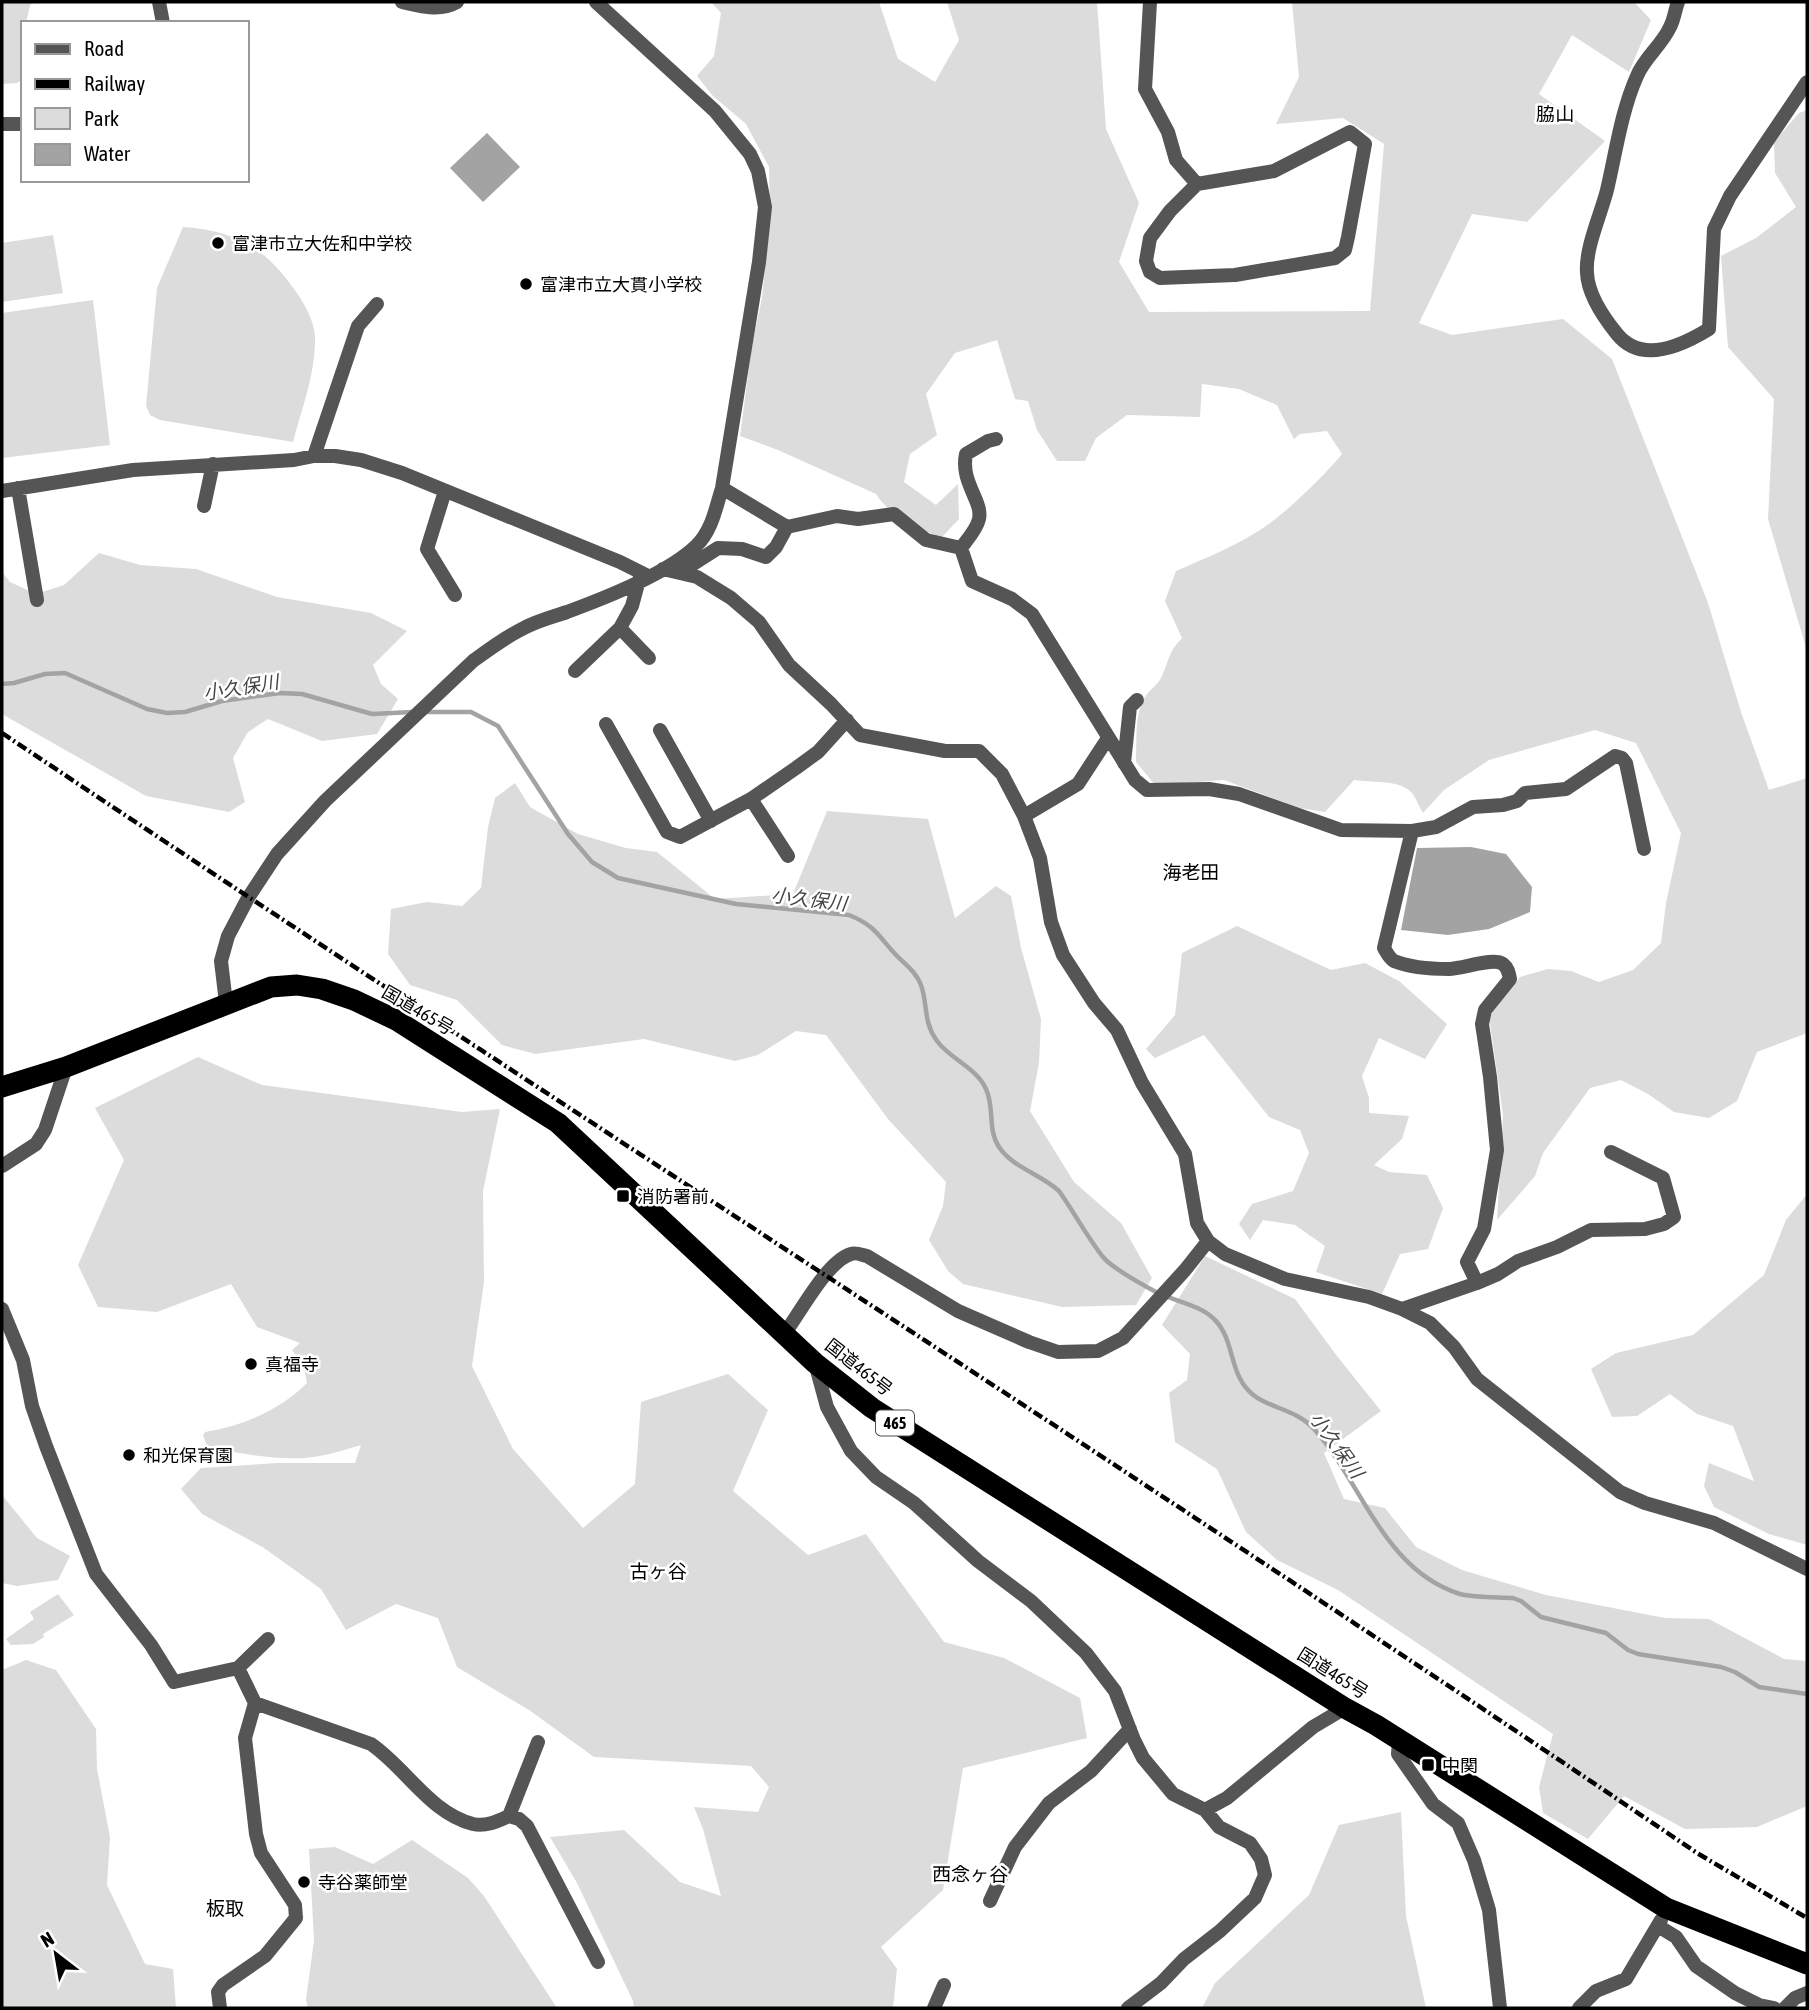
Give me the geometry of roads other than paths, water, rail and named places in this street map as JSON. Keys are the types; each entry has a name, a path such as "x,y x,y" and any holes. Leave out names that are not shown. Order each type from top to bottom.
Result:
{"highway":[{"name":"国道465号","path":"2,1087 66,1067 271,987 297,985 322,989 354,1000 396,1020 558,1123 815,1363 872,1408 1399,1740 1662,1917 1807,1964"}],"street":[{"path":"159,2 163,21"},
{"path":"402,2 448,7 457,2"},
{"path":"226,1003 221,961 228,936 248,898 276,855 325,801 472,662 523,627 591,603 665,568 696,546 706,534 722,488 759,262 765,207 760,178 750,154 715,111 596,2"},
{"path":"1150,2 1145,89 1168,132 1176,160 1197,184"},
{"path":"1678,2 1671,27 1637,75 1588,256 1587,274 1595,300 1619,337 1634,347 1664,350 1687,343 1709,329 1714,229 1730,196 1807,82"},
{"path":"2,124 21,124"},
{"path":"1350,132 1365,144 1345,250 1335,258 1236,275 1160,278 1150,272 1146,261 1150,238 1170,211 1197,184 1274,171 1350,132"},
{"path":"314,456 358,326 377,304"},
{"path":"961,548 979,522 980,512 963,467 966,454 996,439"},
{"path":"2,491 132,470 335,456 361,460 444,491 620,562 644,578"},
{"path":"204,506 213,464"},
{"path":"18,488 37,600"},
{"path":"722,488 787,527 836,516 859,519 894,514 926,540 961,548"},
{"path":"444,491 427,549 455,595"},
{"path":"665,568 694,564 718,548 741,549 766,557 776,547 787,527"},
{"path":"961,548 972,580 1012,599 1032,614 1135,780 1147,790 1209,789 1240,794 1341,830 1412,831 1436,827 1473,807 1503,805 1517,801 1525,793 1566,789 1615,756 1626,763 1644,849"},
{"path":"665,568 697,577 731,598 759,622 789,665 860,735 945,751 979,751 1002,774 1024,816 1040,858 1051,922 1063,955 1094,1003 1117,1030 1142,1083 1185,1154 1197,1223 1208,1241 1226,1254 1285,1279 1369,1297 1430,1323 1454,1347 1477,1379 1619,1492 1645,1503 1714,1523 1807,1569"},
{"path":"575,671 620,628 644,578"},
{"path":"620,628 649,658"},
{"path":"1124,762 1130,707 1138,700"},
{"path":"606,724 667,832 680,837 751,799 818,752 847,720"},
{"path":"660,730 711,821"},
{"path":"1024,816 1078,784 1108,738"},
{"path":"751,799 788,856"},
{"path":"1412,831 1384,948 1388,956 1409,964 1450,969 1503,963 1509,971 1510,979 1485,1010 1482,1024 1497,1150 1484,1229 1467,1262 1476,1283"},
{"path":"2,1166 36,1144 45,1130 66,1067"},
{"path":"1402,1309 1498,1274 1518,1261 1558,1247 1591,1230 1608,1227 1645,1229 1664,1224 1675,1217 1663,1178 1611,1152"},
{"path":"785,1334 830,1269 854,1252 867,1256 958,1311 1058,1352 1098,1351 1123,1338 1208,1241"},
{"path":"2,1309 23,1360 32,1406 43,1439 99,1578 150,1645 174,1682 238,1668 268,1639"},
{"path":"815,1363 827,1407 851,1451 876,1477 914,1503 978,1561 1031,1601 1086,1653 1115,1691 1143,1758 1173,1794 1205,1810 1219,1827 1250,1843 1261,1859 1265,1875 1255,1898 1220,1931 1184,1959 1161,1983 1128,2008"},
{"path":"220,2008 218,1992 223,1985 265,1956 296,1918 295,1905 261,1853 256,1834 245,1738 255,1703 238,1668"},
{"path":"255,1703 371,1744 385,1754 437,1805 475,1825 494,1823 509,1816 519,1819 527,1826 598,1962"},
{"path":"1205,1810 1227,1798 1312,1727 1345,1708"},
{"path":"990,1901 1015,1847 1049,1803 1091,1771 1130,1729"},
{"path":"1399,1740 1398,1754 1433,1804 1458,1823 1474,1860 1489,1910 1500,2008"},
{"path":"509,1816 538,1742"},
{"path":"1579,2008 1596,1991 1626,1979 1662,1917 1696,1966 1734,1993 1759,2005 1774,2008"},
{"path":"933,2008 944,1985"},
{"path":"1784,2008 1807,1993"}],"water":[{"path":"487,133 520,167 483,202 450,168"},
{"path":"1471,847 1506,854 1532,887 1530,912 1489,929 1448,935 1401,930 1417,848"}],"waterway":[{"name":"小久保川","path":"2,684 45,674 65,673 147,709 167,713 185,712 222,701 280,693 302,694 372,714 413,712"},
{"name":"小久保川","path":"426,712 471,712 498,726 568,834 592,862 618,878 736,904 849,915 871,928 919,980 930,1027 937,1041 982,1082 989,1096 995,1140 1005,1154 1059,1191 1097,1249 1113,1266 1156,1292 1194,1307 1214,1319 1225,1335 1237,1373 1248,1390 1263,1401 1307,1422 1315,1430 1393,1546 1412,1566 1434,1582 1460,1594 1513,1598 1541,1617 1606,1633 1628,1650 1638,1654 1721,1667 1759,1687 1807,1694"}],"railway":[{"path":"2,733 1275,1571 1697,1853 1807,1918"}],"place":[{"name":"富津市立大佐和中学校","path":"218,243"},
{"name":"富津市立大貫小学校","path":"526,284"},
{"name":"消防署前","path":"623,1196"},
{"name":"真福寺","path":"251,1364"},
{"name":"和光保育園","path":"129,1455"},
{"name":"中関","path":"1428,1765"},
{"name":"寺谷薬師堂","path":"304,1882"}],"district":[{"name":"脇山","path":"1555,114"},
{"name":"海老田","path":"1191,872"},
{"name":"古ヶ谷","path":"658,1571"},
{"name":"西念ヶ谷","path":"970,1874"},
{"name":"板取","path":"225,1908"}]}
